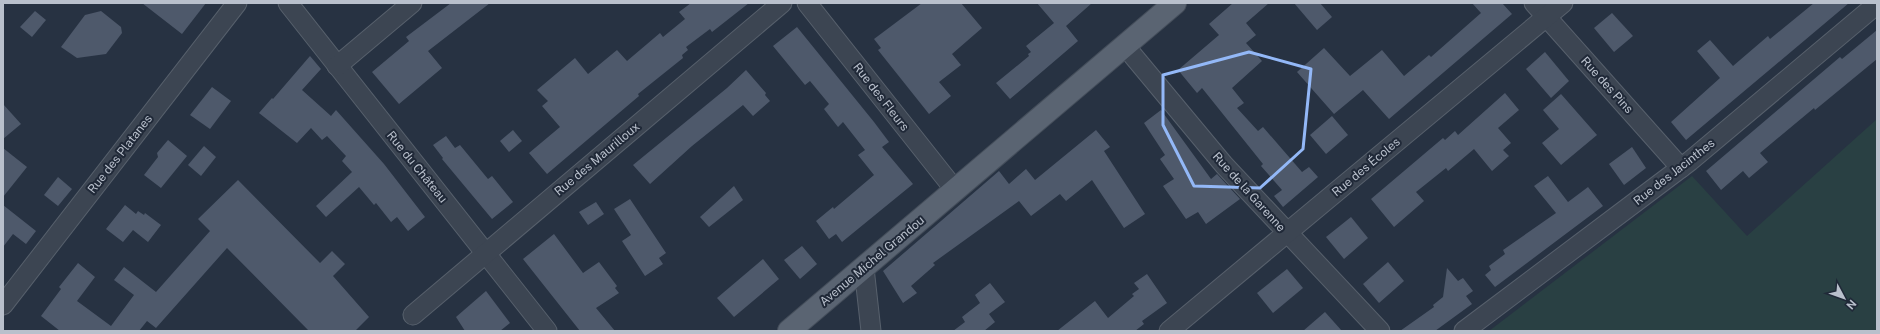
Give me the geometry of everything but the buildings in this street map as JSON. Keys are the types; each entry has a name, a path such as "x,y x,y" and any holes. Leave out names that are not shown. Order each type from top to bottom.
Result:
{"main road":[{"name":"Avenue Michel Grandou","path":"789,331 1175,3"}],"street":[{"name":"Rue des Platanes","path":"3,305 237,3"},
{"name":"Rue du Château","path":"288,3 547,331"},
{"path":"337,66 412,3"},
{"name":"Rue des Maurilloux","path":"413,316 782,3"},
{"name":"Rue des Fleurs","path":"807,3 955,190"},
{"name":"Rue des Pins","path":"1534,3 1681,168"},
{"name":"Rue des Écoles","path":"1169,331 1563,3"},
{"name":"Rue des Jacinthes","path":"1464,331 1681,168 1877,4"},
{"name":"Rue de la Garenne","path":"1125,46 1224,165 1380,331"},
{"path":"864,268 871,331"}],"highlighted area":[{"path":"1249,52 1311,69 1303,149 1260,188 1194,186 1163,125 1163,75"}],"green space":[{"path":"1877,119 1877,331 1489,331 1692,176 1747,236"}]}
